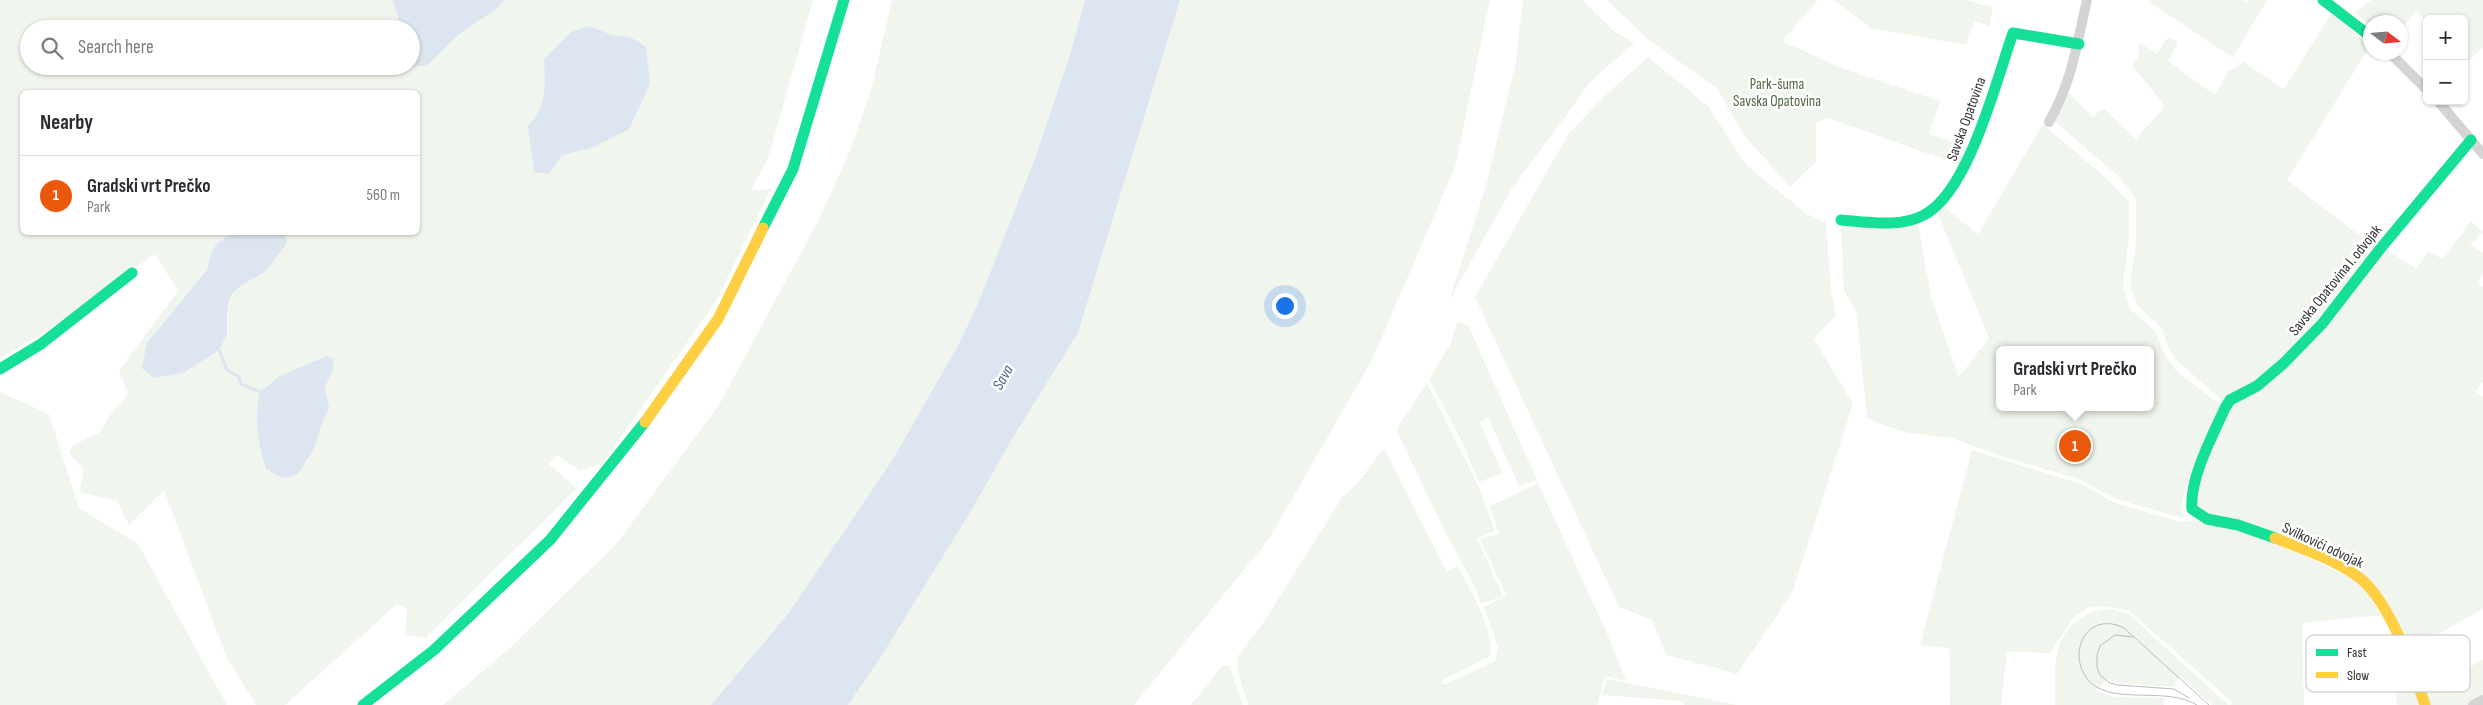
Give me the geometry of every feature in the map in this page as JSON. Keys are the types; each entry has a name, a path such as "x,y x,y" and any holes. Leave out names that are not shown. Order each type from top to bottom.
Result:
{"street":[{"path":"363,705 434,650 550,540 630,443 718,319 793,169 844,0"},
{"path":"2049,122 2059,105 2073,69 2087,0"},
{"path":"2323,0 2363,31"},
{"name":"Savska Opatovina","path":"1841,220 1876,223 1925,215 1952,189 1968,160 2012,34 2079,44"},
{"path":"2397,60 2423,86"},
{"path":"2441,105 2483,154"},
{"name":"Savska Opatovina I. odvojak","path":"2196,513 2191,506 2192,492 2230,400 2257,386 2284,363 2322,324 2380,249 2471,140"},
{"path":"0,369 42,344 132,273"},
{"name":"Svilkovići odvojak","path":"2196,513 2207,518 2240,525 2353,573 2364,581 2395,635"},
{"name":"Svilkovići odvojak","path":"2420,692 2425,705"},
{"path":"2473,705 2483,700"}],"green space":[{"path":"0,0 813,0 768,159 751,190 771,189 716,301 602,464 580,471 558,455 548,464 577,488 426,638 405,635 407,608 397,604 285,705 256,705 226,656 164,490 129,525 117,501 79,492 84,470 69,453 73,445 99,433 110,415 128,395 119,370 178,291 155,254 48,330 0,358"},
{"path":"892,0 1085,0 1070,55 1034,161 979,301 960,342 893,459 788,614 711,705 443,705 512,646 617,543 719,405 818,221 848,156 871,90"},
{"path":"1180,0 1490,0 1455,167 1372,360 1269,539 1134,705 848,705 879,660 1078,333"},
{"path":"1523,0 1582,0 1614,31 1634,43 1591,81 1511,190 1449,301 1486,185 1515,66"},
{"name":"Park-šuma Savska Opatovina","path":"1607,0 1818,0 1782,41 1844,69 1940,101 1929,134 1967,147 1960,165 1828,118 1816,123 1816,162 1790,187 1743,134 1717,88 1646,38"},
{"path":"1834,0 1967,0 1993,7 1989,26 1974,21 1966,45 1870,28"},
{"path":"2151,0 2242,0 2246,3 2248,0 2267,0 2233,58 2161,10 2150,2"},
{"path":"2372,0 2483,0 2483,48 2468,60 2468,15 2423,15 2423,17 2417,12 2408,21 2408,15 2363,15 2363,19 2354,12"},
{"path":"2331,14 2363,40 2363,57 2287,180 2376,248 2318,323 2270,371 2223,401 2175,359 2169,350 2161,327 2137,306 2131,288 2131,275 2136,246 2136,198 2116,174 2054,121 2068,92 2093,117 2103,108 2136,139 2165,106 2132,65 2138,57 2139,43 2157,53 2169,38 2178,42 2168,61 2215,95 2229,70 2236,68 2243,62 2284,89"},
{"path":"1648,57 1708,106 1746,165 1807,214 1826,222 1831,289 1836,315 1814,339 1853,404 1792,593 1737,674 1666,655 1652,620 1619,607 1475,297 1569,133 1607,94"},
{"path":"2043,124 2106,178 2129,202 2129,239 2123,286 2130,309 2155,331 2166,357 2177,372 2222,406 2192,478 2189,476 2180,509 2185,516 2182,518 2116,499 2079,479 2004,457 1952,438 1908,433 1875,422 1867,417 1856,311 1844,291 1841,229 1844,225 1918,223 1931,297 1959,377 1989,338 1938,214 1945,208 1978,234"},
{"path":"2471,221 2483,232 2470,245 2483,253 2483,273 2478,283 2483,287 2483,382 2475,391 2483,397 2483,609 2437,635 2398,635 2363,577 2199,511 2194,498 2229,405 2245,396 2384,248 2416,269 2428,251 2442,259"},
{"path":"1461,322 1469,327 1537,480 1519,486 1488,417 1480,422 1502,473 1479,482 1462,442 1429,379 1451,343 1457,323"},
{"path":"1427,383 1477,483 1495,531 1477,538 1503,596 1481,604 1475,587 1444,530 1397,431"},
{"path":"0,392 49,414 79,508 138,544 227,705 0,705"},
{"path":"1384,448 1447,572 1457,566 1462,574 1480,610 1489,636 1490,656 1441,681 1443,685 1495,661 1498,647 1484,607 1506,595 1480,539 1499,534 1490,506 1538,483 1606,631 1626,681 1605,676 1597,705 1248,705 1237,669 1238,656 1263,623 1343,496 1356,485"},
{"path":"1972,450 2084,485 2121,505 2182,522 2197,521 2218,524 2271,542 2323,564 2358,583 2368,594 2381,615 2302,623 2304,705 2230,705 2233,703 2128,610 2101,606 2088,608 2074,617 2052,650 2052,653 2007,652 2001,705 1950,705 1949,648 1920,645"},
{"path":"2109,609 2129,614 2228,705 2212,705 2180,675 2174,687 2117,683 2108,679 2096,691 2115,697 2165,698 2164,705 2055,705 2056,660 2062,638 2078,620 2093,612"},
{"path":"2483,660 2483,698 2469,705 2429,705 2425,692 2470,692 2470,667"},
{"path":"1222,666 1230,666 1243,705 1191,705"},
{"path":"1607,679 1737,705 1685,705 1680,701 1602,695"},
{"path":"2396,692 2416,692 2421,705 2397,705"}],"water":[{"path":"393,0 504,0 496,9 459,34 427,65 420,66 420,20 399,20"},
{"name":"Sava","path":"1085,0 1180,0 1078,333 879,660 848,705 711,705 788,614 893,459 960,342 979,301 1034,161 1070,55"},
{"path":"589,26 612,35 630,37 646,47 650,84 629,129 592,148 562,155 549,174 534,172 528,126 539,110 544,95 544,59 571,32"},
{"path":"230,235 285,235 287,243 266,271 240,286 231,295 227,308 227,335 219,350 183,373 153,378 142,368 147,343 207,270 211,253 218,242"},
{"path":"327,356 334,359 333,369 325,387 329,408 314,448 298,474 288,478 281,477 266,469 261,450 257,421 260,392 280,376"}],"waterway":[{"path":"219,350 227,370 239,377 241,384 260,392"}],"tram line":[{"path":"2197,705 2171,697 2127,695 2101,689 2091,683 2083,672 2079,660 2083,638 2090,630 2099,625 2111,624 2124,628 2209,705"},
{"path":"2133,637 2115,635 2100,646 2097,655 2097,667 2100,675 2110,683 2174,689 2189,698"}],"traffic: fast":[{"path":"763,228 793,169 844,0"},
{"path":"2323,0 2363,31"},
{"path":"1841,220 1872,223 1905,222 1924,215 1940,203 1954,184 1979,133 2013,33 2079,44"},
{"path":"2275,538 2238,525 2207,519 2192,509 2194,484 2198,471 2225,408 2230,400 2257,386 2284,363 2322,324 2380,249 2471,140"},
{"path":"0,369 41,344 132,273"},
{"path":"363,705 434,650 550,540 645,422"}],"traffic: slow":[{"path":"645,422 718,319 763,228"},
{"path":"2275,538 2341,566 2361,579 2382,604 2398,635"},
{"path":"2420,692 2425,705"}],"place":[{"name":"Gradski vrt Prečko","path":"2075,446"}]}
